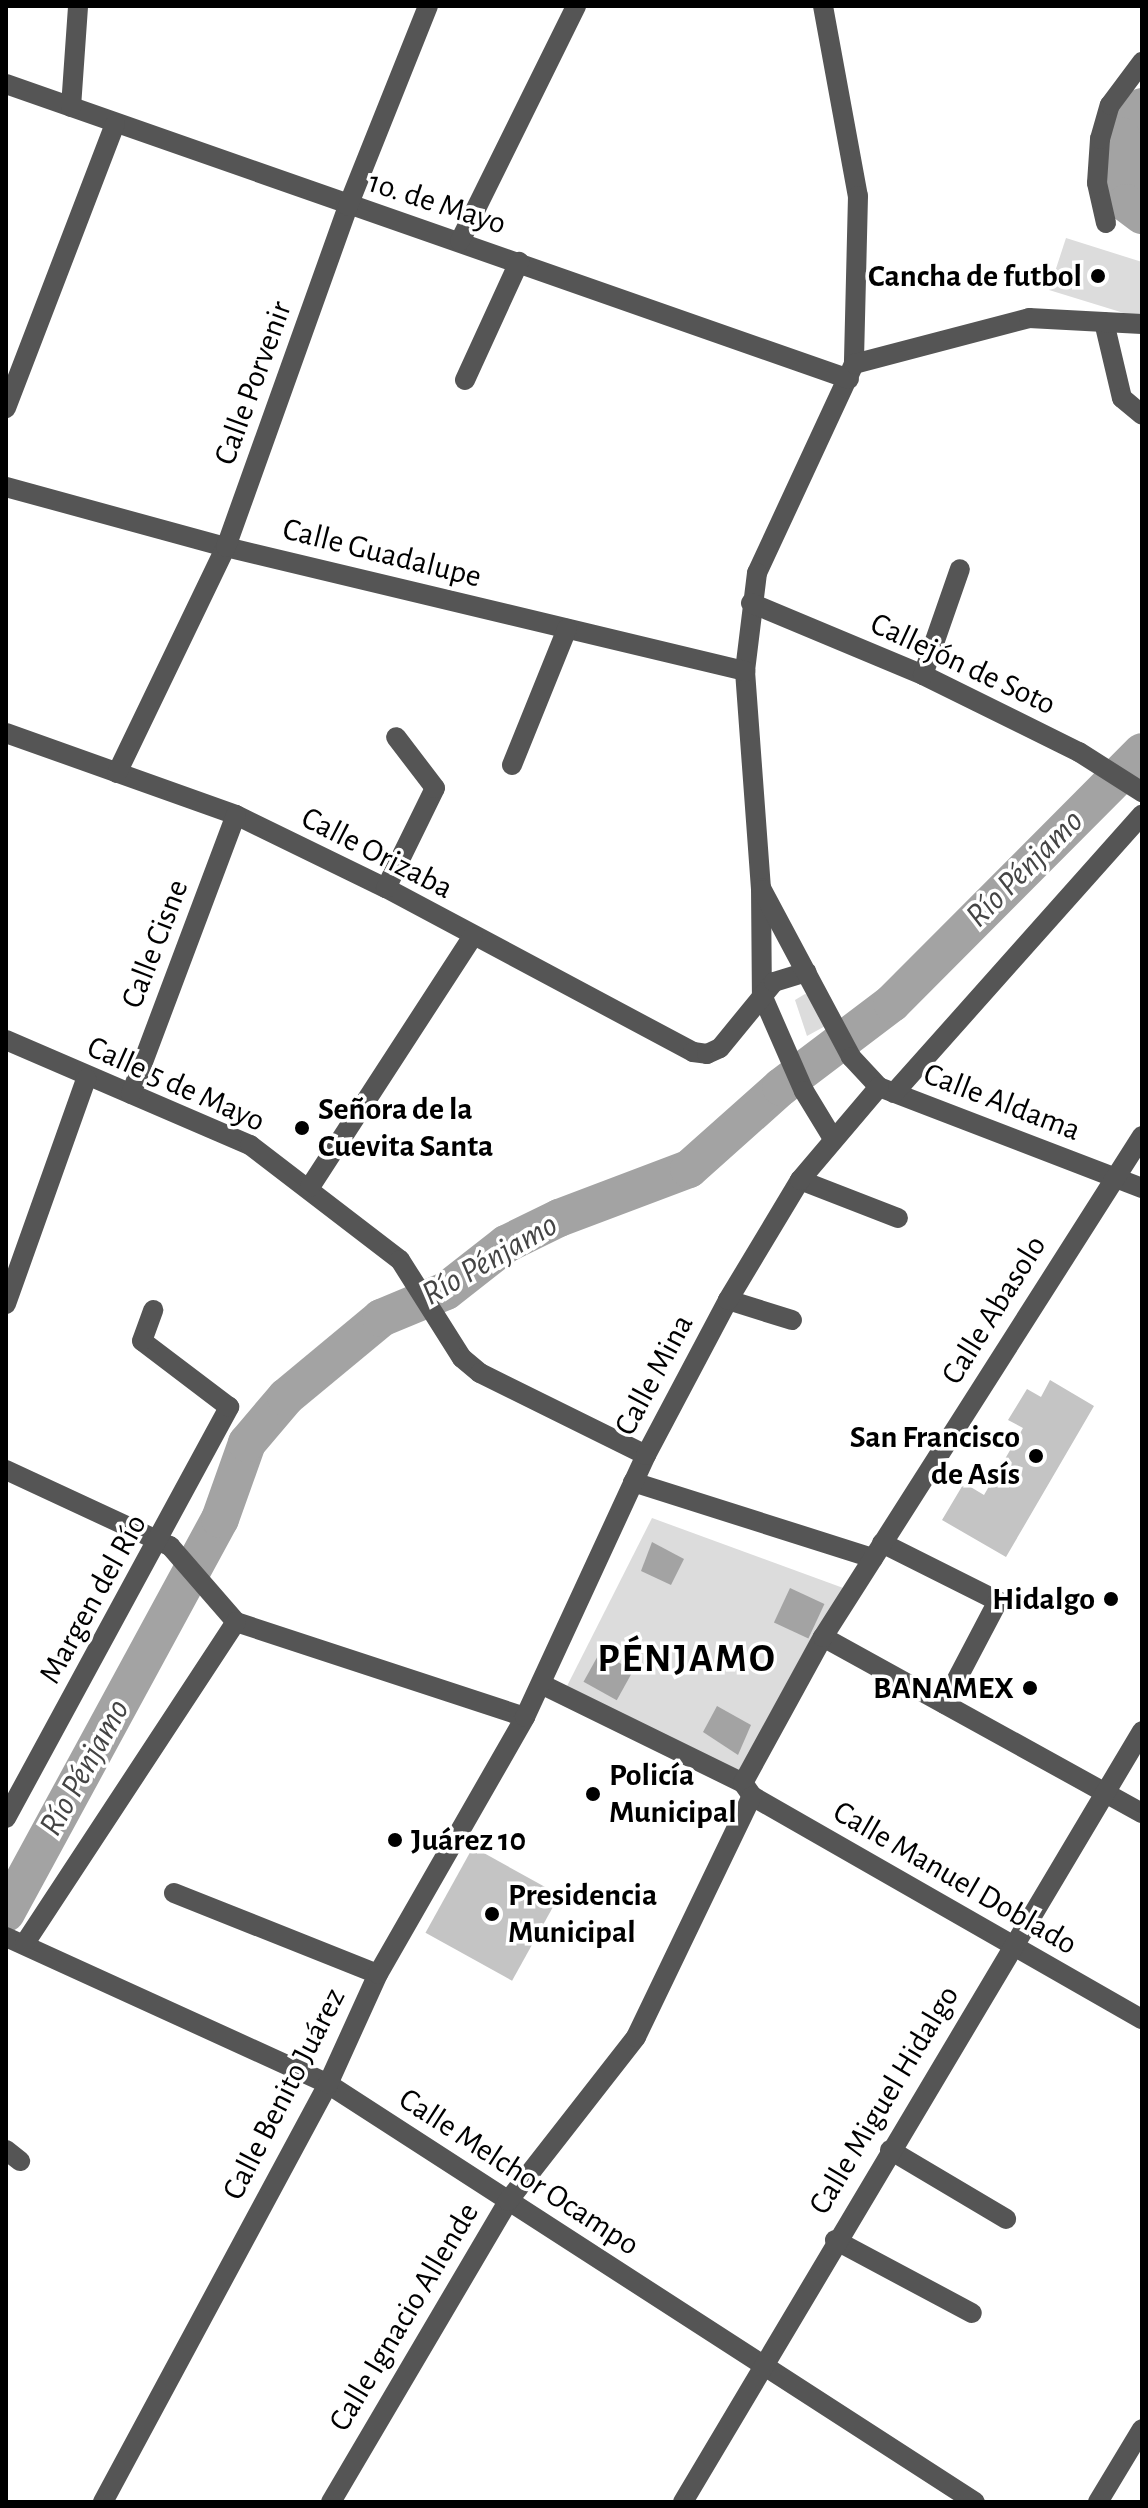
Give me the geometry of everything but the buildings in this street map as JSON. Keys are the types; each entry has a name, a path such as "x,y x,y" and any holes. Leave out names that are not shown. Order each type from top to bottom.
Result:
{"street":[{"path":"71,107 78,6"},
{"name":"Calle Porvenir","path":"117,773 226,547 348,206 428,6"},
{"path":"460,241 576,6"},
{"path":"821,7 858,196 851,372 757,573 745,671 761,888 762,995 804,1091 832,1137"},
{"path":"1106,223 1097,183 1100,139 1110,105 1142,62"},
{"name":"1o. de Mayo","path":"6,84 348,206 851,372"},
{"path":"6,408 115,124"},
{"path":"465,380 519,262"},
{"path":"851,372 1029,318 1142,324"},
{"path":"1104,322 1122,398 1142,415"},
{"name":"Calle Guadalupe","path":"6,487 226,547 745,671"},
{"path":"923,675 960,569"},
{"name":"Callejón de Soto","path":"751,603 923,675 1079,752 1142,792"},
{"path":"512,765 567,629"},
{"name":"Calle Orizaba","path":"6,733 236,815 386,888 693,1052 707,1054 720,1048 762,995"},
{"path":"386,888 435,788 396,737"},
{"name":"Calle Cisne","path":"131,1094 236,815"},
{"name":"Calle Mina","path":"525,1717 646,1455 728,1300 800,1180 832,1137 886,1090 1142,815"},
{"name":"Calle Aldama","path":"761,888 851,1057 886,1090 1142,1188"},
{"path":"310,1187 473,936"},
{"path":"762,995 790,973 812,980"},
{"name":"Calle 5 de Mayo","path":"6,1040 86,1079 131,1094 250,1145 310,1187 400,1260 447,1335 480,1373 646,1455"},
{"path":"6,1304 86,1079"},
{"name":"Calle Abasolo","path":"823,1637 1142,1136"},
{"path":"800,1180 898,1218"},
{"path":"728,1300 792,1320"},
{"name":"Margen del Río","path":"6,1818 164,1544 229,1407 142,1341 153,1310"},
{"path":"6,1470 164,1544 201,1580 236,1622 525,1717"},
{"path":"633,1482 877,1550 998,1601 944,1704"},
{"path":"13,1939 236,1622"},
{"path":"823,1637 1142,1813"},
{"name":"Calle Ignacio Allende","path":"331,2502 508,2201 636,2037 748,1789 823,1637"},
{"name":"Calle Manuel Doblado","path":"541,1684 748,1789 1012,1946 1142,2019"},
{"name":"Calle Benito Juárez","path":"103,2502 328,2084 378,1974 525,1717"},
{"name":"Calle Miguel Hidalgo","path":"683,2502 835,2240 1142,1731"},
{"path":"174,1893 378,1974"},
{"name":"Calle Melchor Ocampo","path":"13,1939 328,2084 975,2502"},
{"path":"890,2150 1006,2219"},
{"path":"835,2240 972,2313"},
{"path":"1098,2502 1142,2429"}],"shaded area":[{"name":"Cancha de futbol","path":"1066,238 1142,262 1140,318 1049,290"},
{"path":"805,994 816,998 829,1024 807,1036 795,1000"},
{"path":"652,1518 846,1589 745,1775 564,1692"},
{"path":"652,1542 684,1559 671,1585 641,1571"},
{"path":"790,1588 824,1604 808,1638 774,1622"},
{"path":"600,1652 633,1670 617,1700 584,1682"},
{"path":"717,1706 751,1725 738,1755 703,1732"}],"waterway":[{"name":"Río Pénjamo","path":"1142,107 1121,136 1126,203 1142,215"},
{"name":"Río Pénjamo","path":"6,1913 220,1519 247,1443 286,1397 381,1318 446,1291 506,1244 559,1218 689,1169 781,1087 892,1003 1142,752"}],"place":[{"name":"Cancha de futbol","path":"1098,276"},
{"name":"Señora de la Cuevita Santa","path":"302,1128"},
{"name":"San Francisco de Asís","path":"1036,1456"},
{"name":"Hidalgo","path":"1111,1599"},
{"name":"BANAMEX","path":"1030,1688"},
{"name":"Policía Municipal","path":"593,1794"},
{"name":"Juárez 10","path":"395,1840"},
{"name":"Presidencia Municipal","path":"492,1914"}],"district":[{"name":"PÉNJAMO","path":"687,1659"}]}
